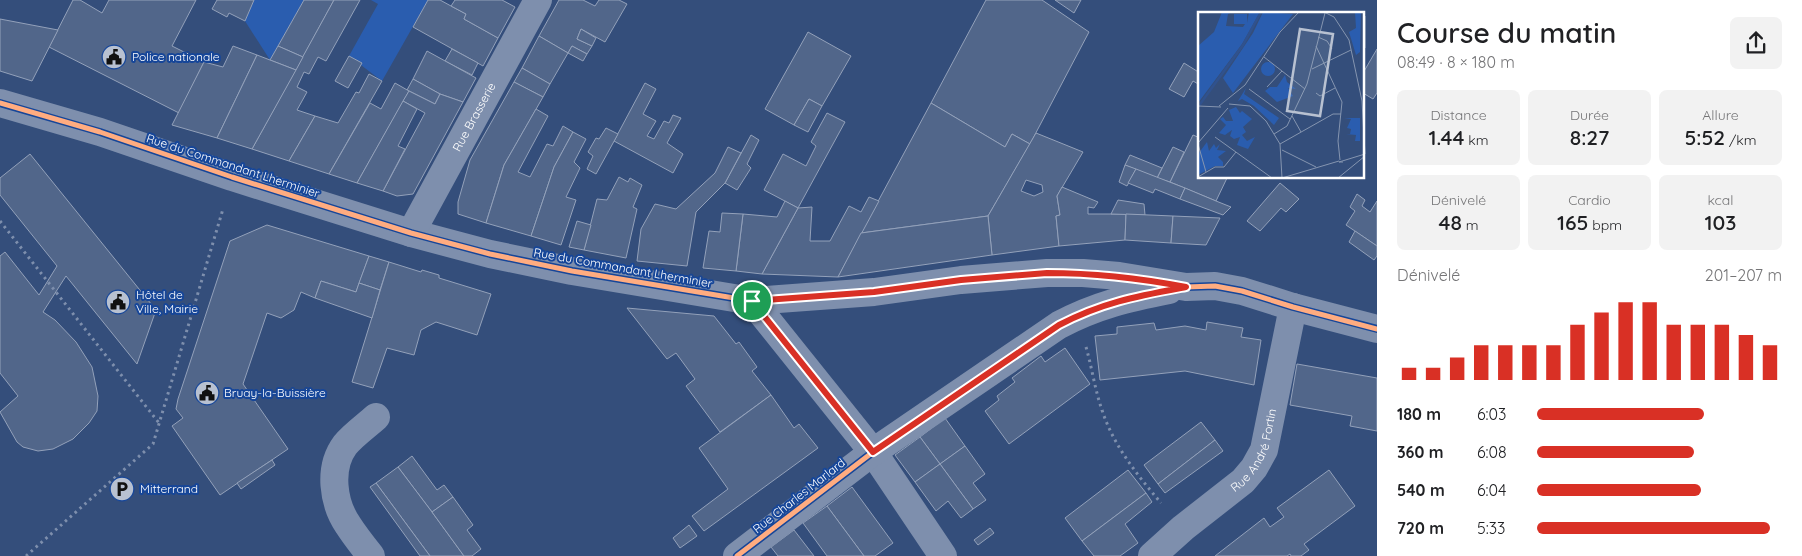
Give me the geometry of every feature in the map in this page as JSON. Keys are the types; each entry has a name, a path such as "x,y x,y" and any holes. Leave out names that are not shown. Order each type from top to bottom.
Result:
{"street":[{"name":"Rue Brasserie","path":"411,233 538,0"},
{"name":"Rue du Commandant Lherminier","path":"0,103 100,132 232,177 411,233 490,254 572,271 752,301 874,292 961,280 1047,273 1083,273 1119,276 1186,287 1215,286 1242,291 1293,307 1377,329"},
{"name":"Rue Charles Marlard","path":"737,556 873,452 1059,325 1086,311 1134,296 1186,287"},
{"path":"752,301 873,452 944,556"},
{"name":"Rue André Fortin","path":"1152,556 1183,528 1243,481 1254,468 1264,450 1293,307"},
{"path":"371,556 347,524 338,504 334,485 340,453 346,444 376,417"}],"path":[{"path":"26,556 153,444 232,177"},
{"path":"0,220 160,424"},
{"path":"1086,311 1086,345 1102,411 1114,439 1150,490 1183,528"}],"shaded area":[{"path":"254,0 304,0 270,60 245,21"},
{"path":"371,0 428,0 382,81 349,56 378,4"}],"building":[{"path":"73,0 80,0 102,13 109,0 196,0 172,46 204,62 179,113 49,47"},
{"path":"217,0 254,0 245,21 229,13 227,17 212,9"},
{"path":"304,0 334,0 303,57 278,46"},
{"path":"334,0 360,0 326,61 318,57 309,74 304,72 297,87 307,92 297,110 315,116 289,161 252,149"},
{"path":"428,0 440,0 466,14 464,19 498,38 483,66 413,27"},
{"path":"455,0 502,0 515,7 498,38 464,19 466,14 451,6"},
{"path":"559,0 583,0 595,6 599,0 619,0 627,4 605,42 581,29 577,39 592,46 587,54 572,46 568,53 539,36"},
{"path":"986,0 1042,0 1089,32 1030,144 1012,134 1005,147 931,103"},
{"path":"1055,0 1081,0 1074,13"},
{"path":"0,19 58,30 32,81 0,71"},
{"path":"581,29 596,38 592,46 577,39"},
{"path":"808,32 851,56 822,106 809,99 794,125 765,109"},
{"path":"539,36 568,53 550,84 522,68"},
{"path":"233,46 257,55 217,138 172,125 204,62 223,67"},
{"path":"278,46 303,57 296,70 270,60"},
{"path":"572,46 587,54 583,61 568,53"},
{"path":"452,49 478,63 472,75 445,61"},
{"path":"1377,49 1377,93 1373,99 1364,94 1364,71"},
{"path":"427,51 476,78 463,102 440,94 413,79"},
{"path":"257,55 296,70 252,149 217,138"},
{"path":"349,56 362,63 348,88 335,81"},
{"path":"1184,63 1198,72 1198,84 1193,81 1184,97 1169,89"},
{"path":"522,68 550,84 543,97 514,82"},
{"path":"369,74 382,81 329,174 289,161 315,116 338,123 356,92 359,93"},
{"path":"413,79 440,94 435,104 407,90"},
{"path":"514,82 543,97 504,165 486,223 458,214 458,202 470,160"},
{"path":"395,83 409,91 357,183 329,174 370,103 381,109"},
{"path":"645,83 656,89 643,114 656,121 647,136 654,139 664,121 669,123 673,115 681,118 667,143 683,154 673,173 614,141"},
{"path":"409,91 435,104 440,94 463,102 413,194 397,196 383,191 425,113 403,101"},
{"path":"809,99 822,106 808,132 794,125"},
{"path":"403,101 417,109 398,146 405,149 383,191 357,183"},
{"path":"931,103 1005,147 1012,134 1030,144 988,216 861,233"},
{"path":"536,109 548,116 518,172 530,177 547,144 553,146 563,126 573,132 554,167 531,236 486,223 504,165"},
{"path":"827,113 845,122 798,208 764,190 783,154 806,166 816,146 811,142"},
{"path":"606,128 618,134 596,174 587,169 593,156 588,152 596,138 599,139"},
{"path":"573,132 586,139 574,162 580,168 566,197 576,200 561,245 531,236 554,167"},
{"path":"1036,133 1083,152 1057,196 1060,215 1056,216 1059,246 992,255 988,216","holes":["1026,180 1042,185 1043,192 1034,196 1021,191"]},
{"path":"751,135 759,140 747,164 751,168 737,190 725,183"},
{"path":"1193,135 1198,137 1198,179 1227,179 1216,201 1170,182"},
{"path":"728,147 741,153 725,183 696,212 687,266 637,261 641,229 655,204 676,209 715,173"},
{"path":"1173,147 1184,152 1170,182 1157,178"},
{"name":"Hôtel de Ville, Mairie","path":"30,154 156,310 137,364 66,276 43,312 55,320 76,342 92,367 98,396 97,411 89,423 73,439 53,449 38,451 23,447 17,442 0,412 18,396 0,373 0,256 5,252 39,295 57,266 0,195 0,178"},
{"path":"1130,155 1162,168 1157,178 1125,165"},
{"path":"1125,165 1136,169 1127,186 1119,182"},
{"path":"1136,169 1185,188 1180,199 1155,189 1153,193 1128,183"},
{"path":"619,177 628,182 630,178 642,185 633,207 637,209 626,258 584,250 597,199 607,200"},
{"path":"1280,183 1299,199 1286,212 1281,208 1260,231 1247,221"},
{"path":"1062,187 1098,202 1094,208 1088,207 1088,214 1126,214 1125,240 1059,246 1056,216 1060,215 1057,196"},
{"path":"1185,188 1231,207 1223,215 1180,199"},
{"path":"1357,194 1365,200 1362,206 1370,212 1377,201 1377,246 1346,225 1355,211 1350,207"},
{"path":"869,197 879,201 838,277 762,274 798,208 812,207 810,241 830,241 849,206 861,212"},
{"path":"1118,200 1144,204 1145,215 1111,214"},
{"path":"785,201 798,208 762,274 736,271 743,214 777,217"},
{"path":"722,213 743,214 736,271 703,268 709,231 720,232"},
{"path":"1126,214 1173,216 1171,243 1125,240"},
{"path":"988,216 992,255 838,277 861,233"},
{"path":"1173,216 1220,218 1206,245 1171,243"},
{"path":"577,221 591,225 584,250 569,247"},
{"path":"267,225 369,256 356,292 321,281 315,298 301,292 294,310 281,318 267,313 243,384 288,449 220,495 172,426 183,418 176,409 178,399 230,241"},
{"path":"1355,231 1377,246 1377,256 1374,260 1349,242"},
{"path":"369,256 389,262 380,290 359,283"},
{"path":"389,262 421,272 422,270 439,275 439,278 491,294 477,335 436,322 421,330 414,355 387,348 373,388 352,382"},
{"path":"321,281 356,292 359,283 380,290 372,318 315,298"},
{"path":"627,308 714,316 736,344 739,342 757,367 752,371 771,395 720,432 686,386 695,379 676,353 667,359"},
{"path":"1207,322 1243,328 1241,337 1261,340 1254,385 1185,371 1100,380 1095,336 1117,334 1117,327 1154,323 1156,330 1185,326 1206,330"},
{"path":"1065,348 1090,384 1009,444 985,411 999,400 997,396 1015,382 1012,378 1041,356 1045,362"},
{"path":"1297,364 1377,378 1377,431 1350,426 1352,416 1290,405"},
{"path":"771,395 794,428 799,424 818,448 704,531 692,516 728,489 699,448"},
{"path":"945,418 965,446 940,464 920,437"},
{"path":"1201,422 1215,440 1158,484 1144,465"},
{"path":"920,437 940,464 915,482 895,455"},
{"path":"1215,440 1223,451 1165,493 1158,484"},
{"path":"965,446 985,474 973,483 986,500 973,509 940,464"},
{"path":"412,456 437,490 444,485 453,497 432,512 398,467"},
{"path":"272,460 275,465 241,489 237,483"},
{"path":"940,464 973,509 961,518 948,501 936,511 915,482"},
{"path":"398,467 464,556 430,556 376,483"},
{"path":"1128,470 1146,493 1082,541 1065,518"},
{"path":"1329,470 1355,506 1304,544 1309,550 1301,556 1291,556 1290,554 1287,556 1215,556 1264,518 1270,527 1284,517 1277,508"},
{"path":"376,483 430,556 420,556 370,487"},
{"path":"852,487 893,543 875,556 864,556 827,506"},
{"path":"1146,493 1152,502 1125,524 1138,543 1120,556 1094,556 1082,541"},
{"path":"453,497 473,525 467,530 481,549 472,556 464,556 432,512"},
{"path":"827,506 864,556 827,556 803,523"},
{"path":"689,525 697,536 680,548 673,538"},
{"path":"990,528 994,533 978,545 974,540"},
{"path":"794,530 814,556 778,556 771,547"}],"cycle path":[{"path":"0,103 100,132 232,177 411,233 490,254 572,271 752,301 874,292 961,280 1047,273 1083,273 1119,276 1186,287 1215,286 1242,291 1293,307 1377,329"},
{"path":"737,556 873,452"}],"place":[{"name":"Police nationale","path":"114,57"},
{"name":"Hôtel de Ville, Mairie","path":"118,302"},
{"name":"Bruay-la-Buissière","path":"207,393"},
{"name":"Mitterrand","path":"122,489"}],"route":[{"path":"1047,273 1119,276 1186,287 1134,296 1076,316 1059,325 873,452 752,301 874,292 961,280 1047,273"}]}
